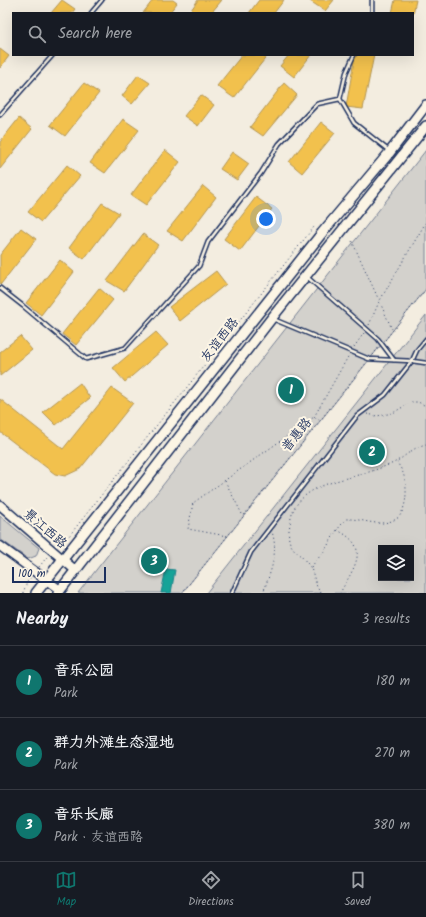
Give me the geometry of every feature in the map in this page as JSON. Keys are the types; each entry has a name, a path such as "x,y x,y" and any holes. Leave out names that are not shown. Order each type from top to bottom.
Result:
{"main road":[{"name":"友谊西路","path":"36,593 317,239 390,152 426,105"},
{"name":"友谊西路","path":"59,592 271,319 426,126"},
{"name":"景江西路","path":"0,505 75,570"},
{"path":"0,546 36,571 59,592"}],"lane":[{"path":"91,12 102,0"},
{"path":"372,0 372,12"},
{"path":"0,115 52,56"},
{"path":"354,56 346,73 340,99 354,123 390,152"},
{"path":"0,288 86,360 124,348 199,266 208,242 262,173 279,144 317,104 340,99"},
{"path":"305,276 382,344 394,360"},
{"path":"271,319 369,359 426,363"},
{"path":"232,593 252,552 270,528 357,416 385,395 412,361 426,339"}],"path":[{"path":"228,536 188,529 193,503 314,417 351,352 366,330 379,302 426,222"},
{"path":"23,593 27,582 52,551 63,539 69,536 314,227"},
{"path":"352,241 393,330"},
{"name":"普惠路","path":"182,593 426,289"},
{"path":"362,413 377,416 393,413 411,402 418,402 426,406"},
{"path":"314,417 320,421"},
{"path":"321,593 314,582 310,568 294,550 288,537 291,517 299,500 325,485 372,471 396,461 413,449 426,444"},
{"path":"310,568 325,550 336,530 346,519 369,523 379,523 388,522 399,518 405,507 406,492 403,474 396,461"},
{"path":"225,480 243,517"},
{"path":"263,593 276,551 275,542 270,528"},
{"path":"336,530 350,538 354,543 357,556 352,570 340,593"}],"shaded area":[{"path":"426,150 426,289 182,593 78,593"},
{"path":"426,315 426,593 206,593"},
{"path":"0,516 39,548 36,556 28,559 0,539"}],"building: Homes":[{"path":"62,0 75,9 73,12 52,12"},
{"path":"153,0 173,0 177,3 170,12 144,12"},
{"path":"198,0 222,0 212,12 190,12"},
{"path":"259,0 284,0 275,12 250,12"},
{"path":"334,0 325,11 310,1"},
{"path":"395,0 416,0 413,12 392,12"},
{"path":"0,49 9,56 0,68"},
{"path":"241,56 267,56 234,98 217,86"},
{"path":"288,56 310,56 294,77 280,66"},
{"path":"355,56 374,56 363,109 346,107"},
{"path":"138,75 150,83 132,104 122,96"},
{"path":"84,83 99,93 65,136 50,125"},
{"path":"284,83 297,95 263,136 250,127"},
{"path":"201,95 214,105 198,126 184,116"},
{"path":"19,118 32,129 0,169 0,142"},
{"path":"123,119 139,130 105,173 90,163"},
{"path":"321,122 335,133 302,173 289,162"},
{"path":"165,150 180,162 146,205 131,195"},
{"path":"232,152 249,164 237,180 220,169"},
{"path":"67,165 80,176 41,222 28,212"},
{"path":"203,186 216,197 183,241 167,231"},
{"path":"256,197 272,209 240,251 224,239"},
{"path":"102,203 119,213 84,259 69,248"},
{"path":"21,228 36,239 1,284 0,255"},
{"path":"143,234 158,245 124,291 107,281"},
{"path":"60,260 74,272 41,315 26,303"},
{"path":"216,271 226,284 180,321 169,307"},
{"path":"99,288 113,300 76,345 62,334"},
{"path":"156,332 168,345 125,382 113,368"},
{"path":"20,336 32,350 0,376 0,352"},
{"path":"80,383 90,398 56,425 43,412"},
{"path":"112,388 133,403 80,469 65,476 55,474 0,432 0,399 63,449"}],"building: Public":[{"path":"166,569 175,570 171,593 161,593"}],"place":[{"name":"音乐公园","path":"291,390"},
{"name":"群力外滩生态湿地","path":"372,452"},
{"name":"音乐长廊","path":"154,561"}]}
